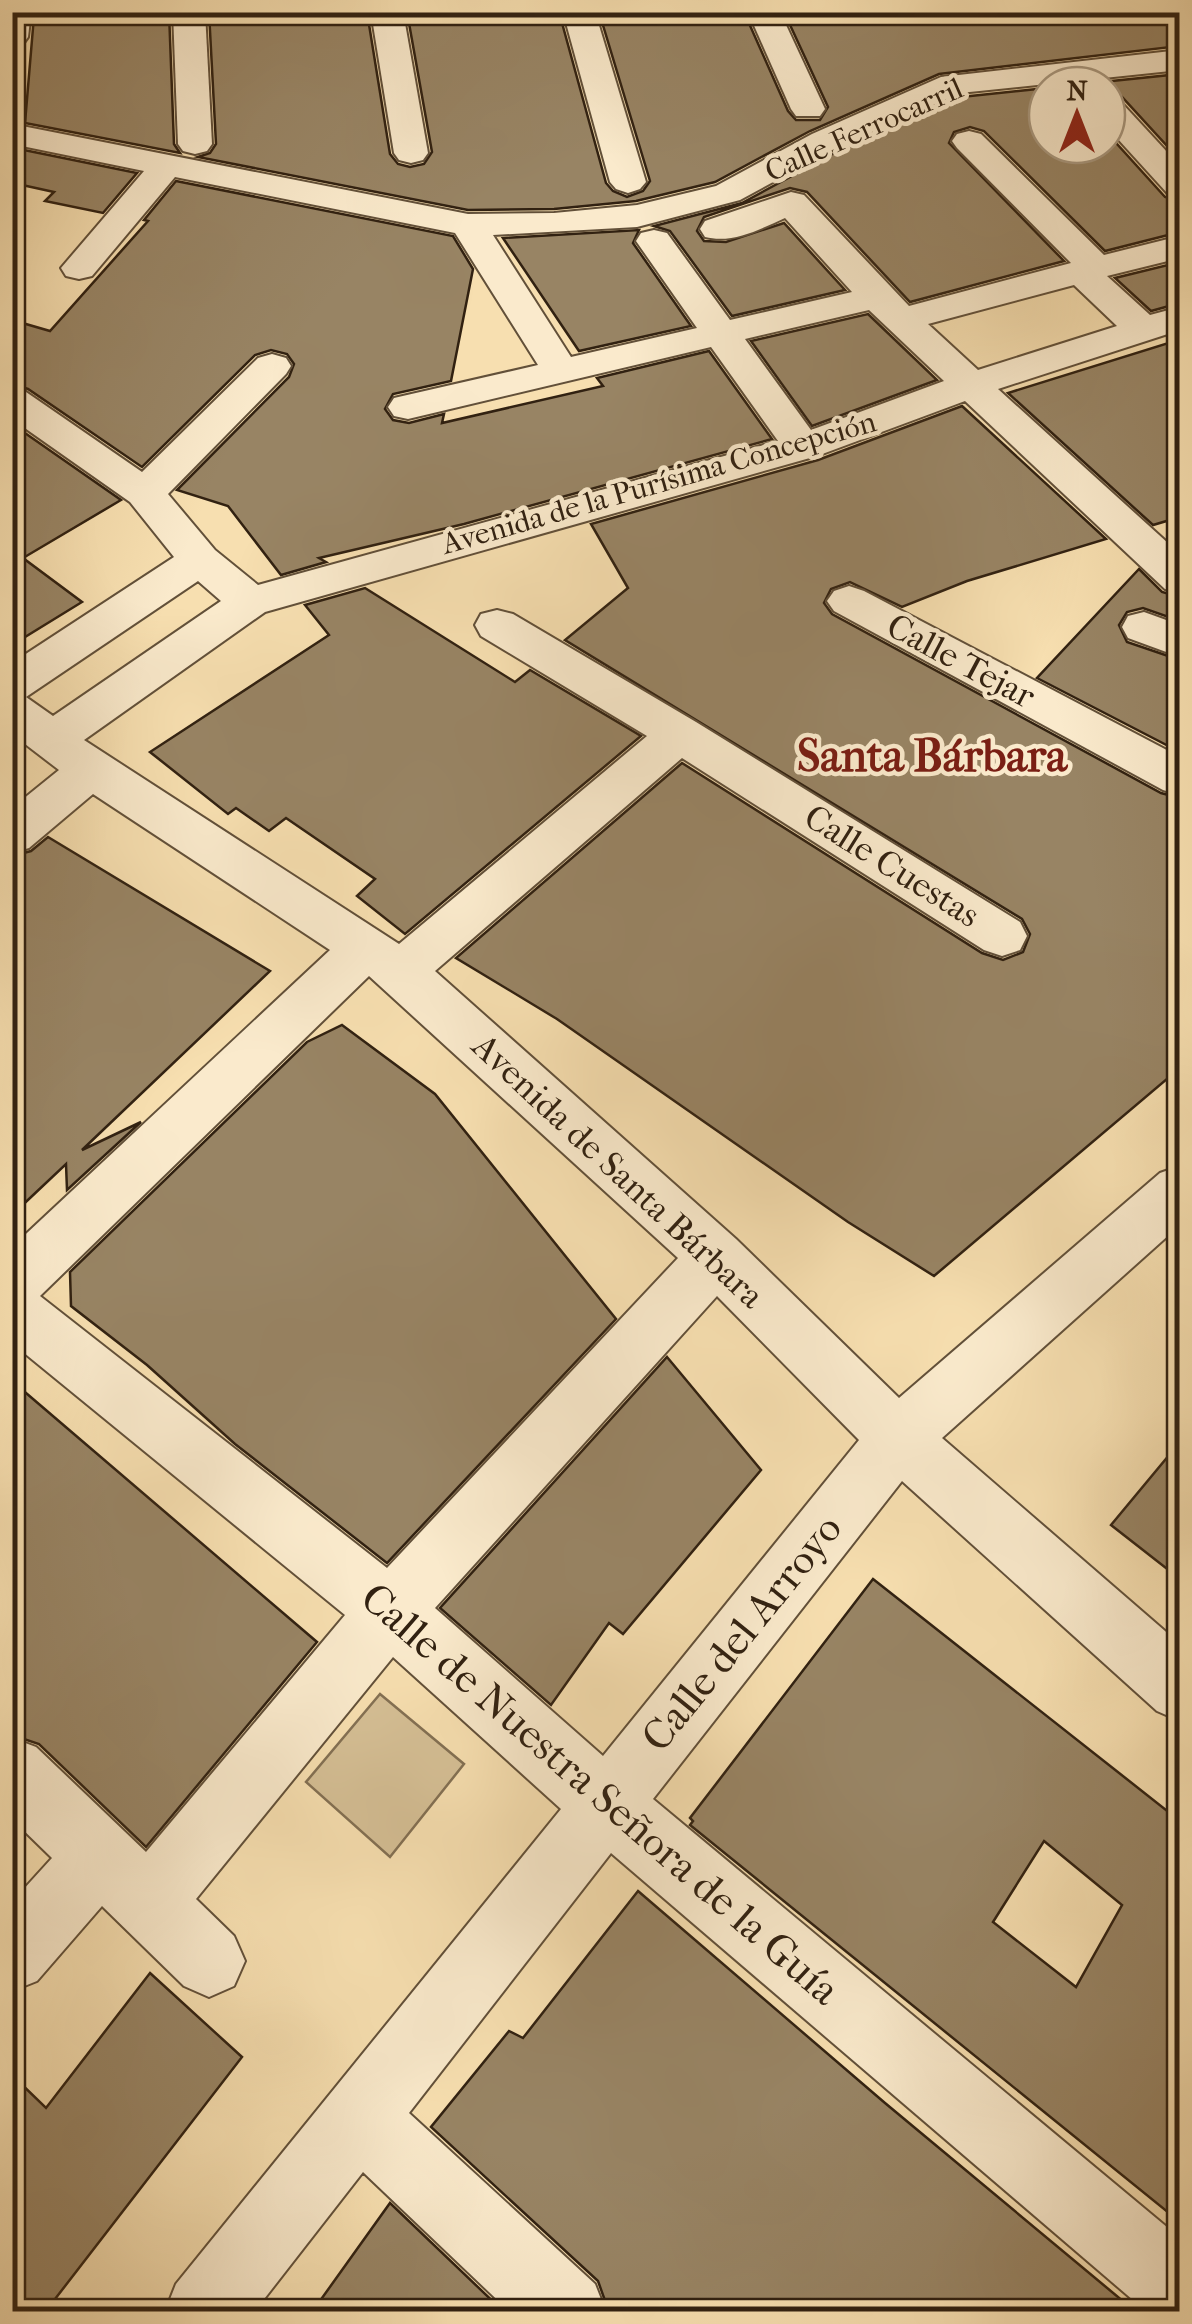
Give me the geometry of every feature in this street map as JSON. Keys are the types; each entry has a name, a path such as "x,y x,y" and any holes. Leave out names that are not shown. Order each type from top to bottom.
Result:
{"street":[{"path":"12,37 15,12"},
{"path":"79,268 181,154 188,12"},
{"path":"387,12 411,153"},
{"path":"580,12 628,182"},
{"path":"764,12 808,109"},
{"name":"Calle Ferrocarril","path":"12,134 181,154 468,225 554,224 637,216 728,193 824,140 953,84 1180,60"},
{"path":"1127,129 1180,187"},
{"path":"969,141 1088,270 1161,324"},
{"name":"Calle Ferrocarril","path":"554,224 580,234 654,242 739,225 792,203 889,308"},
{"path":"468,225 561,371"},
{"path":"654,242 803,447"},
{"path":"408,406 721,333 889,308 1088,270 1180,246"},
{"path":"889,308 973,384 1146,525 1180,578"},
{"name":"Avenida de la Purísima Concepción","path":"12,836 52,740 250,602 803,447 973,384 1161,324"},
{"path":"145,493 272,366"},
{"path":"12,400 145,493 200,560 250,602"},
{"path":"12,685 200,560"},
{"name":"Calle Tejar","path":"849,601 1180,778"},
{"name":"Calle Cuestas","path":"496,625 680,734 1002,936"},
{"path":"12,1285 383,960 680,734"},
{"name":"Avenida de Santa Bárbara","path":"52,740 383,960 716,1257 898,1438 1180,1688"},
{"name":"Calle del Arroyo","path":"204,2312 898,1438 1175,1200"},
{"path":"12,1956 124,1880 390,1611 716,1257"},
{"name":"Calle de Nuestra Señora de la Guía","path":"12,1308 390,1611 606,1804 1180,2289"},
{"path":"12,1772 210,1962"},
{"path":"359,2117 567,2312"}],"shaded area":[{"path":"380,1694 464,1764 390,1857 306,1782"}],"building":[{"path":"169,12 174,144 180,153 25,123 34,16"},
{"path":"209,12 367,12 390,154 398,164 410,167 424,164 432,152 407,12 559,12 606,183 627,197 643,191 650,181 599,12 744,12 788,111 796,120 820,120 828,107 784,12 1180,12 1180,46 939,74 810,131 715,182 636,201 554,209 468,210 198,157 210,153 216,144"},
{"path":"1180,74 1180,160 1127,102 1127,79"},
{"path":"1027,90 1027,165 1127,165 1127,155 1165,197 1180,201 1180,232 1105,251 984,131 970,127 954,132 949,143 1064,261 910,302 807,192 790,188 704,217 697,231 704,241 726,242 784,223 845,290 732,316 670,231 654,226 742,203 838,151 961,97"},
{"path":"24,150 137,173 103,213 45,201 54,192 22,185"},
{"path":"176,181 453,236 473,269 451,381 393,394 385,409 393,420 409,423 444,414 442,423 603,386 597,378 709,351 772,439 464,524 319,558 326,562 281,575 228,506 177,490 289,377 294,364 287,354 271,350 255,355 142,467 28,389 12,384 12,320 50,331 148,221 144,220"},
{"path":"639,230 633,243 691,326 579,351 503,238"},
{"path":"1180,262 1180,303 1151,311 1115,278"},
{"path":"868,314 937,380 812,426 751,341"},
{"path":"1180,334 1180,517 1153,525 1008,393 1172,342 1168,338"},
{"path":"962,406 1106,539 967,581 902,607 850,582 831,589 824,603 832,614 1161,793 1180,798 1180,1068 934,1276 848,1222 557,1019 456,958 682,763 982,953 1003,960 1023,952 1030,934 1022,919 565,640 628,588 591,524 818,460"},
{"path":"12,424 121,500 23,558 82,602 12,645"},
{"path":"1139,569 1162,592 1180,597 1180,621 1143,608 1127,612 1119,625 1127,642 1180,660 1180,752 1037,678"},
{"path":"365,588 515,682 530,670 641,736 405,934 357,896 375,879 286,818 269,831 236,808 228,814 150,752 329,635 305,605"},
{"path":"48,837 270,971 82,1150 141,1122 67,1190 66,1164 12,1215 12,856 31,851"},
{"path":"342,1025 435,1094 616,1319 387,1563 235,1444 147,1365 71,1306 70,1272 307,1042"},
{"path":"667,1357 761,1470 623,1634 609,1623 551,1705 440,1608"},
{"path":"12,1381 317,1642 146,1847 39,1744 12,1735"},
{"path":"1180,1442 1180,1579 1111,1525"},
{"path":"873,1579 1180,1821 1180,2222 690,1825 690,1818","holes":["1044,1841 1122,1905 1076,1987 993,1922"]},
{"path":"638,1891 1136,2312 609,2312 598,2281 431,2127 509,2031 523,2038"},
{"path":"150,1973 242,2057 45,2312 12,2312 12,2075 46,2108"},
{"path":"390,2203 504,2312 312,2312"}],"district":[{"name":"Santa Bárbara","path":"932,756"}]}
